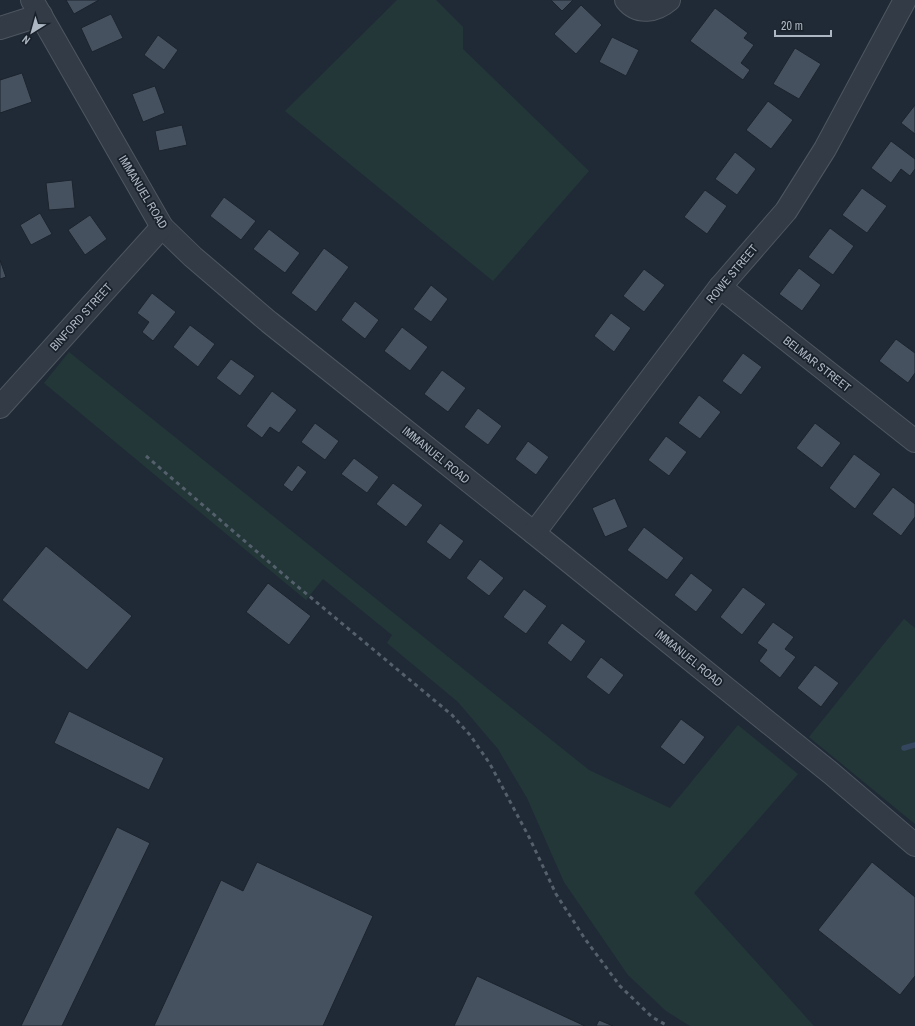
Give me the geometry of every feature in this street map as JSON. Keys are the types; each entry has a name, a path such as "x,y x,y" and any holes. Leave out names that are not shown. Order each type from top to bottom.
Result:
{"street":[{"path":"626,0 636,7 644,10 653,10 662,6 669,0"},
{"name":"ROWE STREET","path":"534,533 720,287 786,211 825,149 905,0"},
{"path":"0,28 36,8"},
{"name":"IMMANUEL ROAD","path":"36,8 162,227 193,257 269,322 534,533 832,774 915,845"},
{"name":"BINFORD STREET","path":"0,406 162,227"},
{"name":"BELMAR STREET","path":"720,287 915,441"}],"green space":[{"path":"397,0 436,0 463,27 463,49 589,171 493,281 285,111"},
{"path":"69,352 589,770 670,808 738,725 798,774 694,893 814,1026 690,1026 666,1011 628,975 564,882 527,798 498,749 458,702 387,643 392,635 323,579 306,600 44,383"},
{"path":"904,619 915,628 915,824 809,737"}],"building":[{"path":"66,0 99,0 74,14"},
{"path":"551,0 573,0 562,11"},
{"path":"581,5 602,25 576,54 554,34"},
{"path":"715,8 748,33 744,38 754,45 741,63 750,70 743,80 690,41"},
{"path":"111,14 123,38 92,52 81,28"},
{"path":"158,35 178,50 164,70 144,55"},
{"path":"612,37 639,50 626,76 599,62"},
{"path":"795,48 821,64 799,99 773,84"},
{"path":"22,73 32,102 0,113 0,80"},
{"path":"155,86 165,113 143,122 132,94"},
{"path":"768,101 793,120 771,149 746,130"},
{"path":"915,105 915,134 901,123"},
{"path":"182,125 187,145 159,151 155,131"},
{"path":"891,141 915,159 915,169 910,176 901,169 891,183 871,168"},
{"path":"735,152 756,169 737,195 715,179"},
{"path":"72,180 75,208 49,210 46,183"},
{"path":"862,188 887,206 867,233 842,215"},
{"path":"705,190 727,206 707,234 684,217"},
{"path":"224,197 256,221 241,240 210,216"},
{"path":"40,213 52,234 31,245 20,225"},
{"path":"90,215 107,239 85,255 68,230"},
{"path":"830,228 854,246 833,275 808,257"},
{"path":"269,229 300,253 285,273 253,249"},
{"path":"324,248 349,267 316,312 291,293"},
{"path":"0,260 6,277 0,279"},
{"path":"799,268 821,285 802,311 779,294"},
{"path":"644,269 665,285 644,312 623,296"},
{"path":"431,285 448,299 431,322 413,309"},
{"path":"152,293 176,312 153,341 142,332 149,322 137,313"},
{"path":"355,301 379,320 365,339 341,320"},
{"path":"611,313 631,328 614,352 594,336"},
{"path":"190,325 215,344 198,367 173,347"},
{"path":"402,327 428,347 410,371 384,351"},
{"path":"896,339 915,353 915,373 908,383 879,361"},
{"path":"743,353 762,367 741,395 722,381"},
{"path":"231,359 255,376 240,396 216,378"},
{"path":"442,370 466,388 448,412 424,394"},
{"path":"272,391 297,410 279,433 270,427 262,438 246,426"},
{"path":"699,395 721,412 700,439 678,423"},
{"path":"478,408 502,426 488,445 464,427"},
{"path":"315,423 339,441 325,460 301,442"},
{"path":"815,423 841,443 822,468 796,448"},
{"path":"666,436 687,452 669,476 648,460"},
{"path":"528,441 549,457 536,475 515,459"},
{"path":"854,454 881,474 855,509 829,488"},
{"path":"354,458 379,477 367,493 341,474"},
{"path":"298,465 307,472 292,492 283,485"},
{"path":"393,483 423,505 406,527 376,504"},
{"path":"893,487 915,504 915,517 901,536 872,514"},
{"path":"615,498 628,527 605,537 592,508"},
{"path":"440,523 464,541 450,560 426,542"},
{"path":"644,527 684,558 667,580 627,550"},
{"path":"46,546 132,616 87,670 2,600"},
{"path":"480,559 504,578 489,596 466,578"},
{"path":"691,573 713,590 696,612 674,595"},
{"path":"268,583 311,616 289,645 246,612"},
{"path":"743,587 766,604 742,635 720,617"},
{"path":"524,589 547,606 526,634 503,617"},
{"path":"773,622 794,637 785,649 796,657 780,678 759,661 767,650 757,643"},
{"path":"562,623 586,641 571,662 547,643"},
{"path":"601,657 624,675 609,695 586,677"},
{"path":"815,665 839,683 821,707 797,688"},
{"path":"69,711 164,758 149,790 54,743"},
{"path":"681,719 705,737 684,765 660,747"},
{"path":"117,827 150,843 62,1026 21,1026"},
{"path":"257,862 373,916 323,1026 154,1026 221,880 243,891"},
{"path":"872,862 915,897 915,976 900,995 818,930"},
{"path":"477,976 585,1026 454,1026"},
{"path":"599,1020 613,1026 596,1026"}],"waterway":[{"path":"904,748 915,745"}],"railway":[{"path":"146,456 291,581 452,715 470,735 490,764 529,837 556,894 585,939 620,986 652,1017 668,1026"}]}
